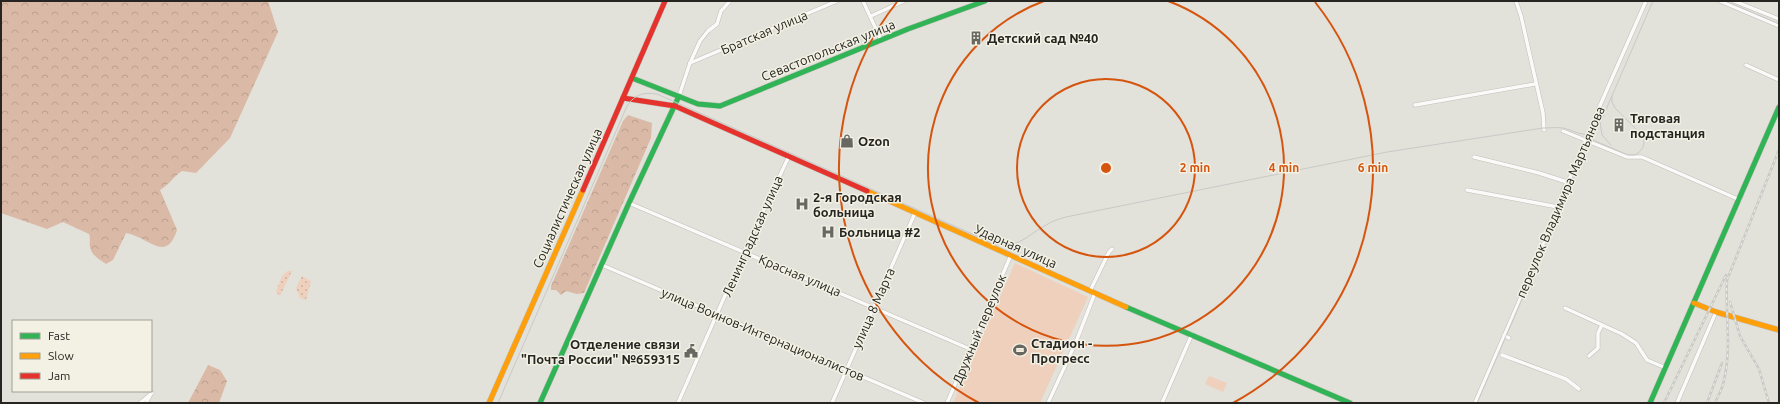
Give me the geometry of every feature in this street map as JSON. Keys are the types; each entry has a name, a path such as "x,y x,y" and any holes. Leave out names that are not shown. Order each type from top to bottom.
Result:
{"street":[{"name":"Социалистическая улица","path":"489,403 624,98 665,1"},
{"path":"540,403 629,203 675,106 690,63 702,38 717,24 721,11 730,1"},
{"name":"Братская улица","path":"690,63 837,1"},
{"path":"863,1 881,40"},
{"path":"871,16 904,1"},
{"name":"Севастопольская улица","path":"632,78 691,102 707,106 726,104 881,40 985,1"},
{"path":"1516,1 1521,16 1535,84 1543,113 1544,130"},
{"name":"переулок Владимира Мартьянова","path":"1474,403 1558,207 1567,182 1574,170 1598,110 1646,1"},
{"path":"1720,1 1779,26"},
{"path":"1734,1 1779,20"},
{"path":"1746,65 1779,80"},
{"path":"1415,105 1535,84"},
{"name":"Ударная улица","path":"624,98 675,106 1092,292 1350,403"},
{"path":"1650,403 1740,200 1779,107"},
{"path":"1562,131 1629,158 1642,157 1740,200"},
{"name":"Ленинградская улица","path":"678,403 744,252 789,156"},
{"path":"1474,157 1539,173 1567,182"},
{"path":"1467,190 1558,207"},
{"name":"Красная улица","path":"629,203 970,349"},
{"name":"улица 8 Марта","path":"832,403 915,213"},
{"path":"1048,403 1076,342 1092,292 1108,252 1112,249"},
{"name":"Дружный переулок","path":"947,403 1011,255"},
{"name":"улица Воинов-Интернационалистов","path":"602,265 924,403"},
{"path":"1694,303 1716,312 1779,330"},
{"path":"1565,308 1634,341 1647,360 1666,368"},
{"path":"1677,403 1716,312"},
{"path":"1589,356 1598,348 1598,333 1602,325"},
{"path":"1162,403 1192,334"},
{"path":"1504,335 1509,338"},
{"path":"1502,355 1566,379 1579,389"},
{"path":"140,403 152,394 146,403"}],"shaded area":[{"name":"Стадион - Прогресс","path":"1015,263 1088,297 1040,403 953,403"},
{"path":"288,271 292,271 280,296 276,292 282,277"},
{"path":"302,276 311,281 306,300 300,298 296,288"},
{"path":"1209,376 1227,383 1223,392 1205,384"}],"green space":[{"path":"1,1 268,1 278,32 230,138 196,173 182,171 160,190 177,230 173,240 168,245 162,247 156,246 134,235 126,233 113,260 106,264 92,253 89,234 63,222 47,229 1,213"},
{"path":"628,115 652,123 651,138 584,293 577,294 566,291 561,295 556,290 551,290 551,286 623,121"},
{"path":"208,365 220,370 227,381 219,403 188,403"}],"tram line":[{"path":"498,403 627,106 637,96 648,93 657,94 995,244 1010,245 1022,240 1051,222 1066,217 1387,152 1543,128 1563,128 1581,134 1590,134 1594,131 1602,119 1653,1"},
{"path":"1725,1 1779,24"},
{"path":"1586,137 1628,155 1635,155 1640,152 1644,145 1643,136 1615,108 1612,102 1612,97"},
{"path":"1600,122 1602,135 1611,145"},
{"path":"1477,403 1595,129"}],"railway":[{"path":"1715,403 1722,389 1728,355 1727,280 1779,150"},
{"path":"1664,403 1726,275"},
{"path":"1730,302 1740,336 1759,369 1769,403"},
{"path":"1707,403 1722,363"}],"traffic: fast":[{"path":"632,78 698,104 720,106 908,29 985,1"},
{"path":"540,403 629,203 679,96"},
{"path":"1650,403 1779,107"},
{"path":"1126,307 1350,403"}],"traffic: slow":[{"path":"489,403 583,190"},
{"path":"867,191 1126,307"},
{"path":"1694,303 1716,312 1779,330"}],"traffic: jam":[{"path":"583,190 665,1"},
{"path":"623,98 675,106 867,191"}],"place":[{"name":"Детский сад №40","path":"976,38"},
{"name":"Тяговая подстанция","path":"1619,125"},
{"name":"Ozon","path":"847,141"},
{"name":"2-я Городская больница","path":"802,204"},
{"name":"Больница #2","path":"828,232"},
{"name":"Стадион - Прогресс","path":"1020,350"},
{"name":"Отделение связи \"Почта России\" №659315","path":"691,351"}]}
